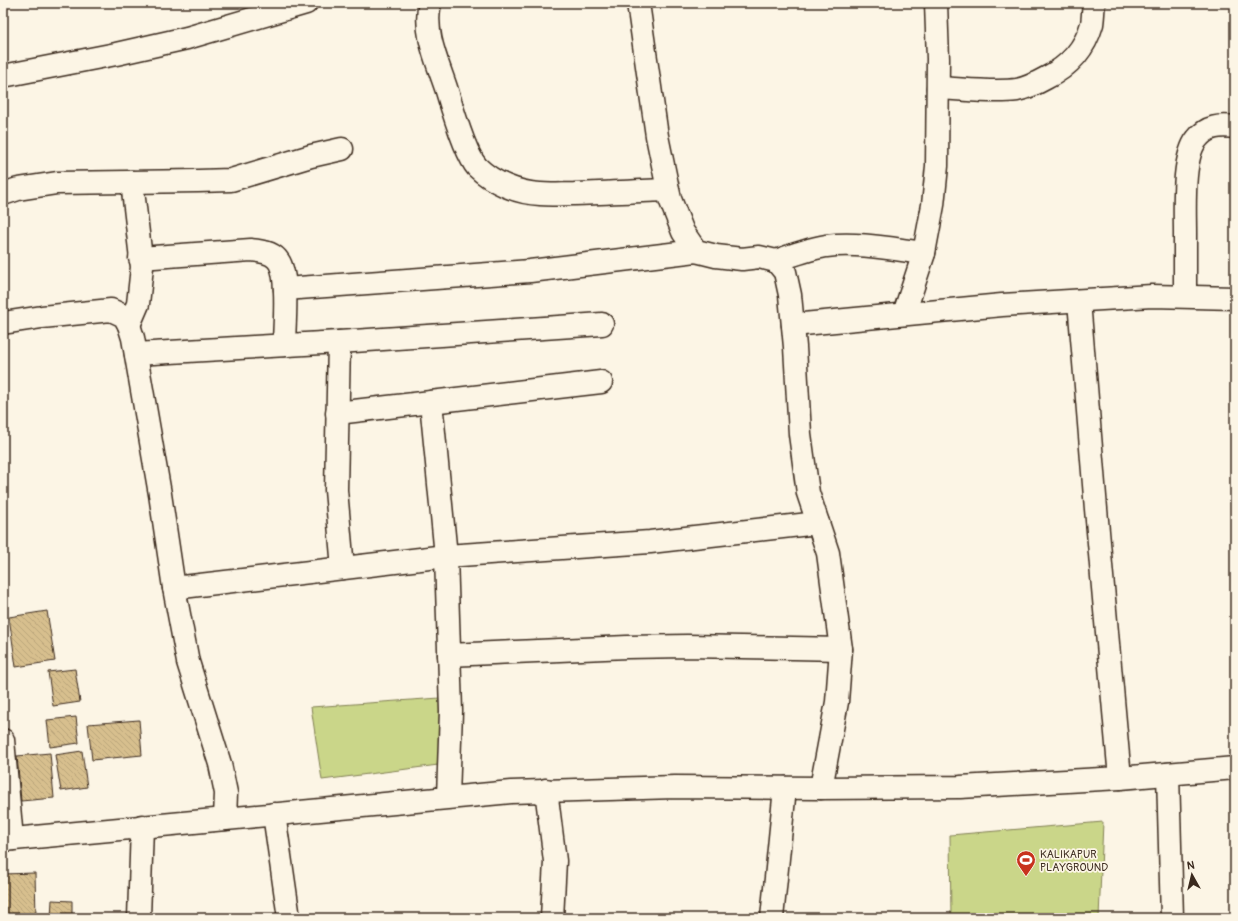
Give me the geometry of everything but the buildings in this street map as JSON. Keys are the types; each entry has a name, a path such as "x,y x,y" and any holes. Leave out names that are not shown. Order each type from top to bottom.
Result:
{"street":[{"path":"3,76 116,54 187,38 306,3"},
{"path":"430,3 428,24 430,39 449,100 468,152 476,166 490,178 513,188 540,194 668,190"},
{"path":"638,3 657,136 670,199 683,232 696,251"},
{"path":"904,314 924,253 933,205 937,166 938,88 936,3"},
{"path":"938,88 1018,90 1057,72 1074,58 1086,40 1092,23 1094,3"},
{"path":"1185,296 1185,186 1188,159 1196,139 1211,127 1235,127"},
{"path":"3,194 18,189 57,183 231,180 305,158 342,149"},
{"path":"129,325 138,304 142,267 132,182"},
{"path":"285,289 530,271 696,251 716,256 742,259 759,257 776,261 798,253 832,246 851,245 924,253"},
{"path":"140,258 251,250 265,252 276,258 282,267 285,289 284,345"},
{"path":"776,261 785,272 790,295 800,434 808,493 828,553 841,649 837,702 821,788"},
{"path":"793,325 1002,305 1079,300 1152,296 1235,298"},
{"path":"1079,300 1120,778"},
{"path":"3,323 74,313 111,310 124,316 129,325 136,354 160,494 174,588 188,662 220,764 226,793 225,819"},
{"path":"136,354 602,324"},
{"path":"338,342 336,490 343,568"},
{"path":"337,413 601,382"},
{"path":"431,402 446,556 452,711 448,797"},
{"path":"174,588 446,556 650,542 818,523"},
{"path":"449,655 680,646 841,649"},
{"path":"3,740 7,840 511,792 675,787 960,787 1120,778 1235,768"},
{"path":"1168,774 1172,918"},
{"path":"772,918 785,788"},
{"path":"546,790 555,861 552,918"},
{"path":"274,814 289,918"},
{"path":"139,918 142,826"}],"green space":[{"path":"440,698 446,764 322,780 311,707"},
{"name":"KALIKAPUR PLAYGROUND","path":"1103,822 1099,918 951,918 950,835"}],"place":[{"name":"KALIKAPUR PLAYGROUND","path":"1026,877"}]}
